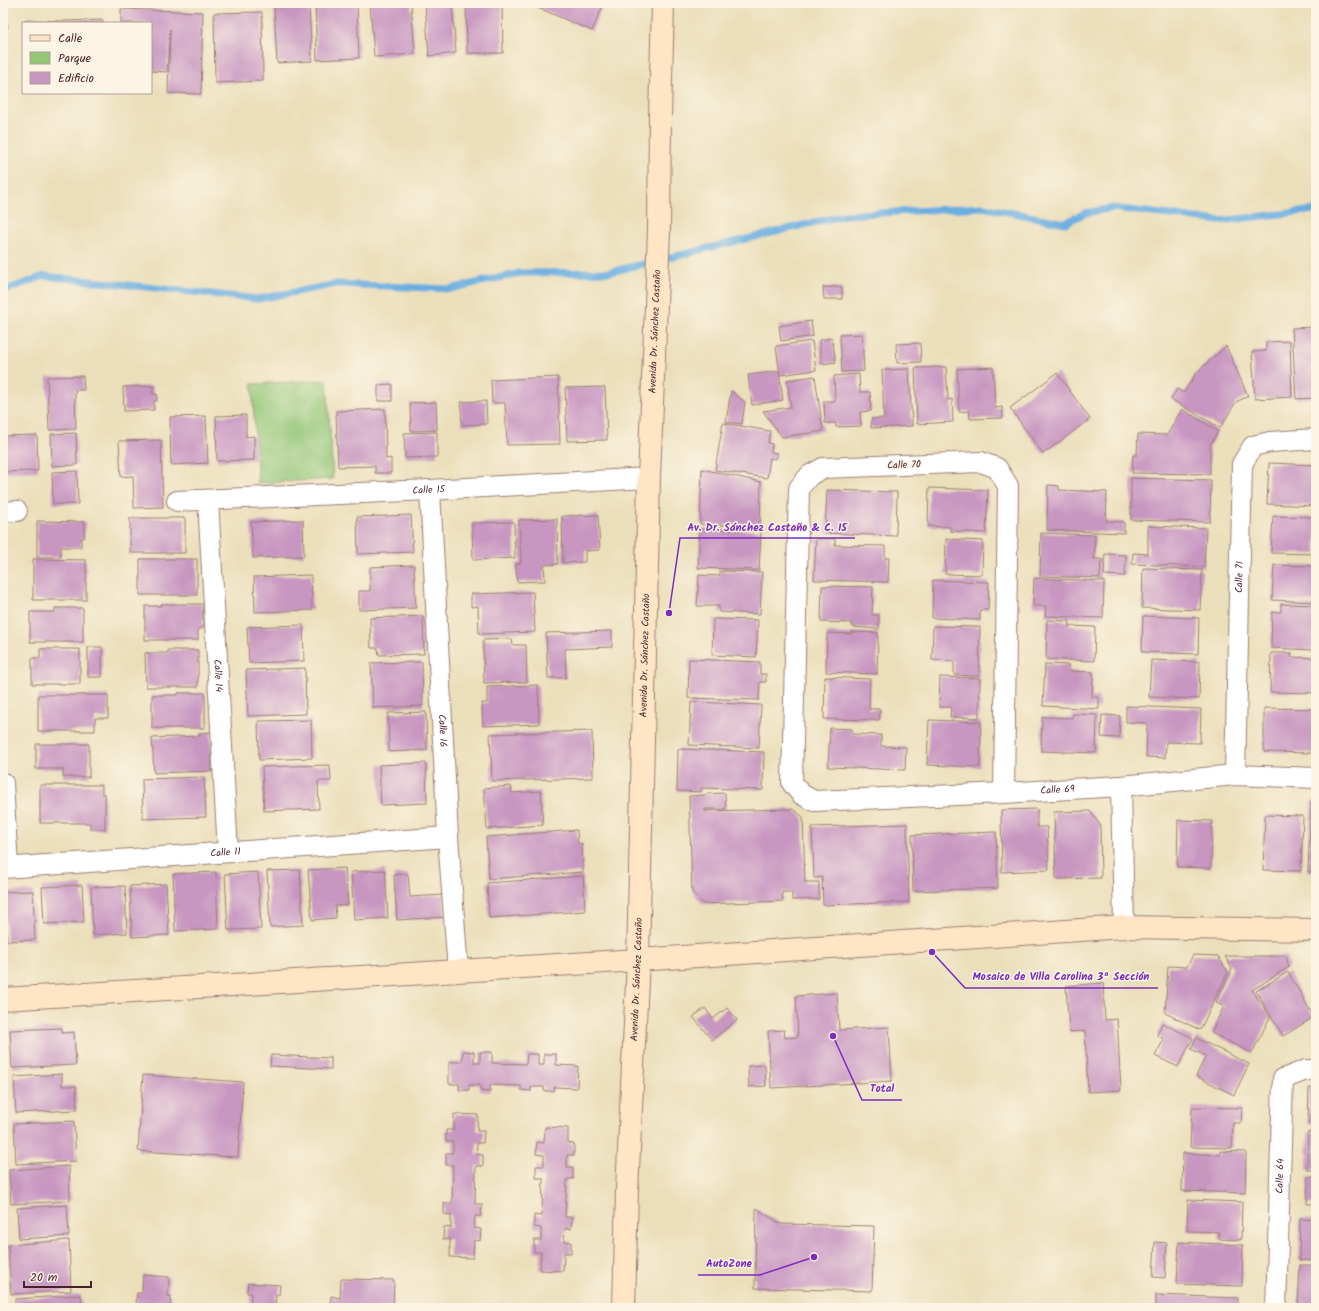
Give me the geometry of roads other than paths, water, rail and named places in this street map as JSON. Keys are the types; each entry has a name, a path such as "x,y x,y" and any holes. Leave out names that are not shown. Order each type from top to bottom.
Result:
{"street":[{"name":"Avenida Dr. Sánchez Castaño","path":"624,1308 627,1191 638,960 649,478 659,231 663,3"},
{"name":"Calle 71","path":"1234,775 1242,464 1253,446 1270,442 1316,439"},
{"name":"Calle 70","path":"801,794 792,783 799,488 810,475 823,468 981,462 997,468 1008,486 1004,793"},
{"name":"Calle 15","path":"178,501 430,490 649,478"},
{"name":"Calle 16","path":"430,490 448,838 458,971"},
{"name":"Calle 14","path":"208,500 228,852"},
{"name":"Calle 69","path":"801,794 814,801 1004,793 1121,786 1234,775 1316,778"},
{"path":"3,783 5,868"},
{"path":"1121,786 1124,927"},
{"name":"Calle 11","path":"5,868 448,838"},
{"path":"3,999 638,960 1124,927 1316,930"},
{"name":"Calle 64","path":"1276,1308 1283,1079 1306,1070 1316,1070"}],"waterway":[{"path":"3,291 44,276 258,299 337,284 450,289 520,273 610,272 845,215 982,207 1065,223 1085,213 1113,208 1219,221 1316,210"}],"place":[{"name":"Av. Dr. Sánchez Castaño & C. 15","path":"669,613"},
{"name":"Mosaico de Villa Carolina 3ª Sección","path":"932,952"},
{"name":"Total","path":"833,1036"},
{"name":"AutoZone","path":"814,1257"}]}
